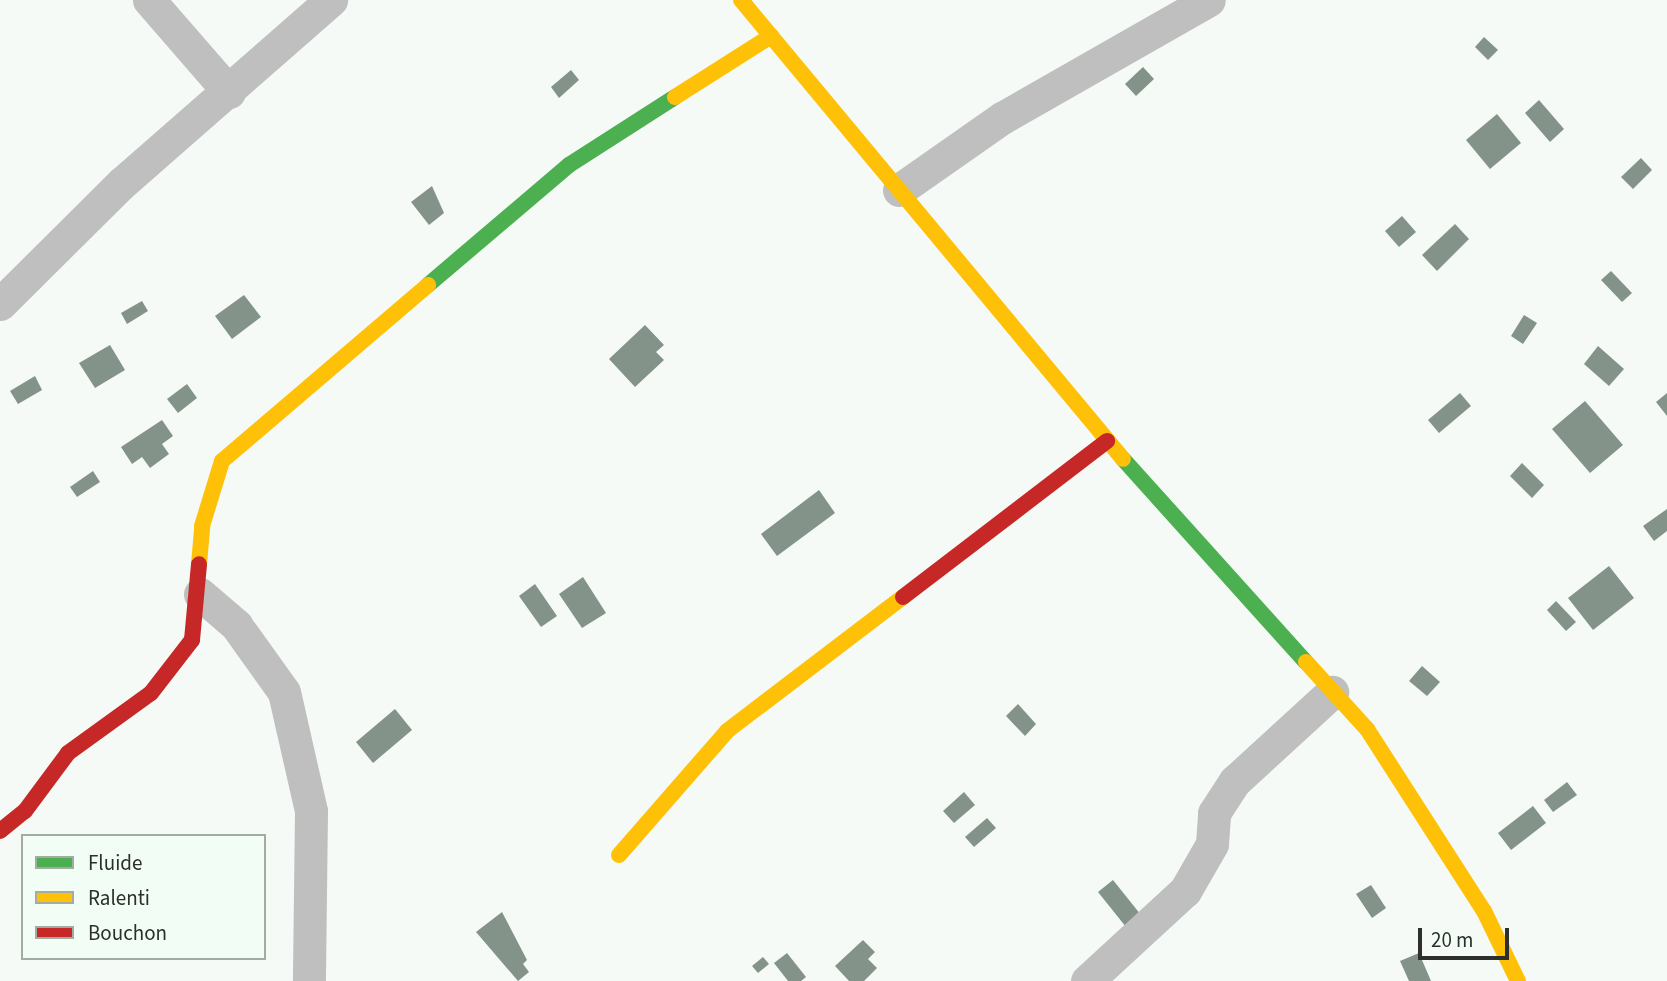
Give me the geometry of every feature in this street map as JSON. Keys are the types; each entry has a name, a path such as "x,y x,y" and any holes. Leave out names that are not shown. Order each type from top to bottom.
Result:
{"street":[{"path":"149,0 229,92"},
{"path":"0,304 122,183 331,0"},
{"path":"741,0 1107,441 1332,692 1381,752 1484,911 1518,981"},
{"path":"899,190 1002,118 1209,0"},
{"path":"0,831 25,811 68,753 152,693 174,669 192,640 200,594 202,526 222,461 250,433 569,165 771,37"},
{"path":"619,855 727,731 1107,441"},
{"path":"200,594 236,625 288,703 311,811 309,981"},
{"path":"1087,981 1185,891 1212,844 1214,813 1235,781 1332,692"}],"building":[{"path":"1484,37 1498,50 1488,60 1475,47"},
{"path":"1143,67 1154,79 1136,96 1125,84"},
{"path":"571,70 579,80 559,98 551,87"},
{"path":"1539,100 1564,129 1550,142 1525,113"},
{"path":"1497,114 1521,143 1490,169 1466,140"},
{"path":"1641,158 1652,170 1633,189 1621,177"},
{"path":"432,186 444,213 429,225 411,202"},
{"path":"1402,216 1416,232 1399,247 1385,231"},
{"path":"1455,224 1469,239 1437,271 1422,255"},
{"path":"1611,271 1632,293 1622,302 1601,280"},
{"path":"244,295 261,317 232,339 215,316"},
{"path":"142,301 148,311 127,324 121,313"},
{"path":"1524,315 1537,323 1523,344 1511,336"},
{"path":"645,325 664,345 656,352 664,360 635,387 609,359"},
{"path":"110,345 125,370 95,388 79,363"},
{"path":"1598,346 1624,369 1609,386 1584,364"},
{"path":"35,376 42,390 18,404 10,391"},
{"path":"187,384 197,398 178,413 167,399"},
{"path":"1460,393 1471,406 1439,433 1428,420"},
{"path":"1667,393 1667,416 1656,402"},
{"path":"1585,401 1623,445 1590,473 1552,429"},
{"path":"162,420 173,436 162,444 169,454 150,468 142,457 132,464 121,447"},
{"path":"1522,463 1544,485 1532,498 1510,476"},
{"path":"93,471 100,482 77,497 70,487"},
{"path":"819,490 835,513 777,556 761,534"},
{"path":"1667,509 1667,531 1654,541 1643,526"},
{"path":"1609,566 1634,598 1593,630 1568,598"},
{"path":"583,577 606,613 582,628 559,594"},
{"path":"535,584 557,616 541,627 519,596"},
{"path":"1556,601 1576,622 1566,631 1547,610"},
{"path":"1422,666 1440,682 1427,696 1409,681"},
{"path":"1018,704 1036,724 1025,736 1006,716"},
{"path":"395,709 412,730 373,763 356,742"},
{"path":"1567,782 1577,795 1553,812 1544,800"},
{"path":"964,792 975,805 954,823 943,811"},
{"path":"1533,806 1546,823 1511,850 1498,833"},
{"path":"987,818 996,828 974,847 965,837"},
{"path":"1113,880 1141,915 1126,927 1098,892"},
{"path":"1371,885 1386,908 1372,918 1356,894"},
{"path":"502,912 527,960 523,964 529,972 518,981 476,932"},
{"path":"863,940 875,952 868,959 877,968 864,981 849,981 835,966"},
{"path":"787,953 806,977 801,981 788,981 774,963"},
{"path":"1419,953 1431,981 1409,981 1400,961"},
{"path":"763,957 769,964 758,973 752,966"}],"traffic: fast":[{"path":"428,285 569,165 675,97"},
{"path":"1123,459 1306,662"}],"traffic: slow":[{"path":"741,0 1123,459"},
{"path":"675,97 771,36"},
{"path":"199,564 202,526 222,461 428,285"},
{"path":"619,855 727,731 903,597"},
{"path":"1306,662 1367,729 1484,911 1518,981"}],"traffic: jam":[{"path":"903,597 1107,441"},
{"path":"0,831 25,811 68,753 151,693 192,640 199,564"}]}
